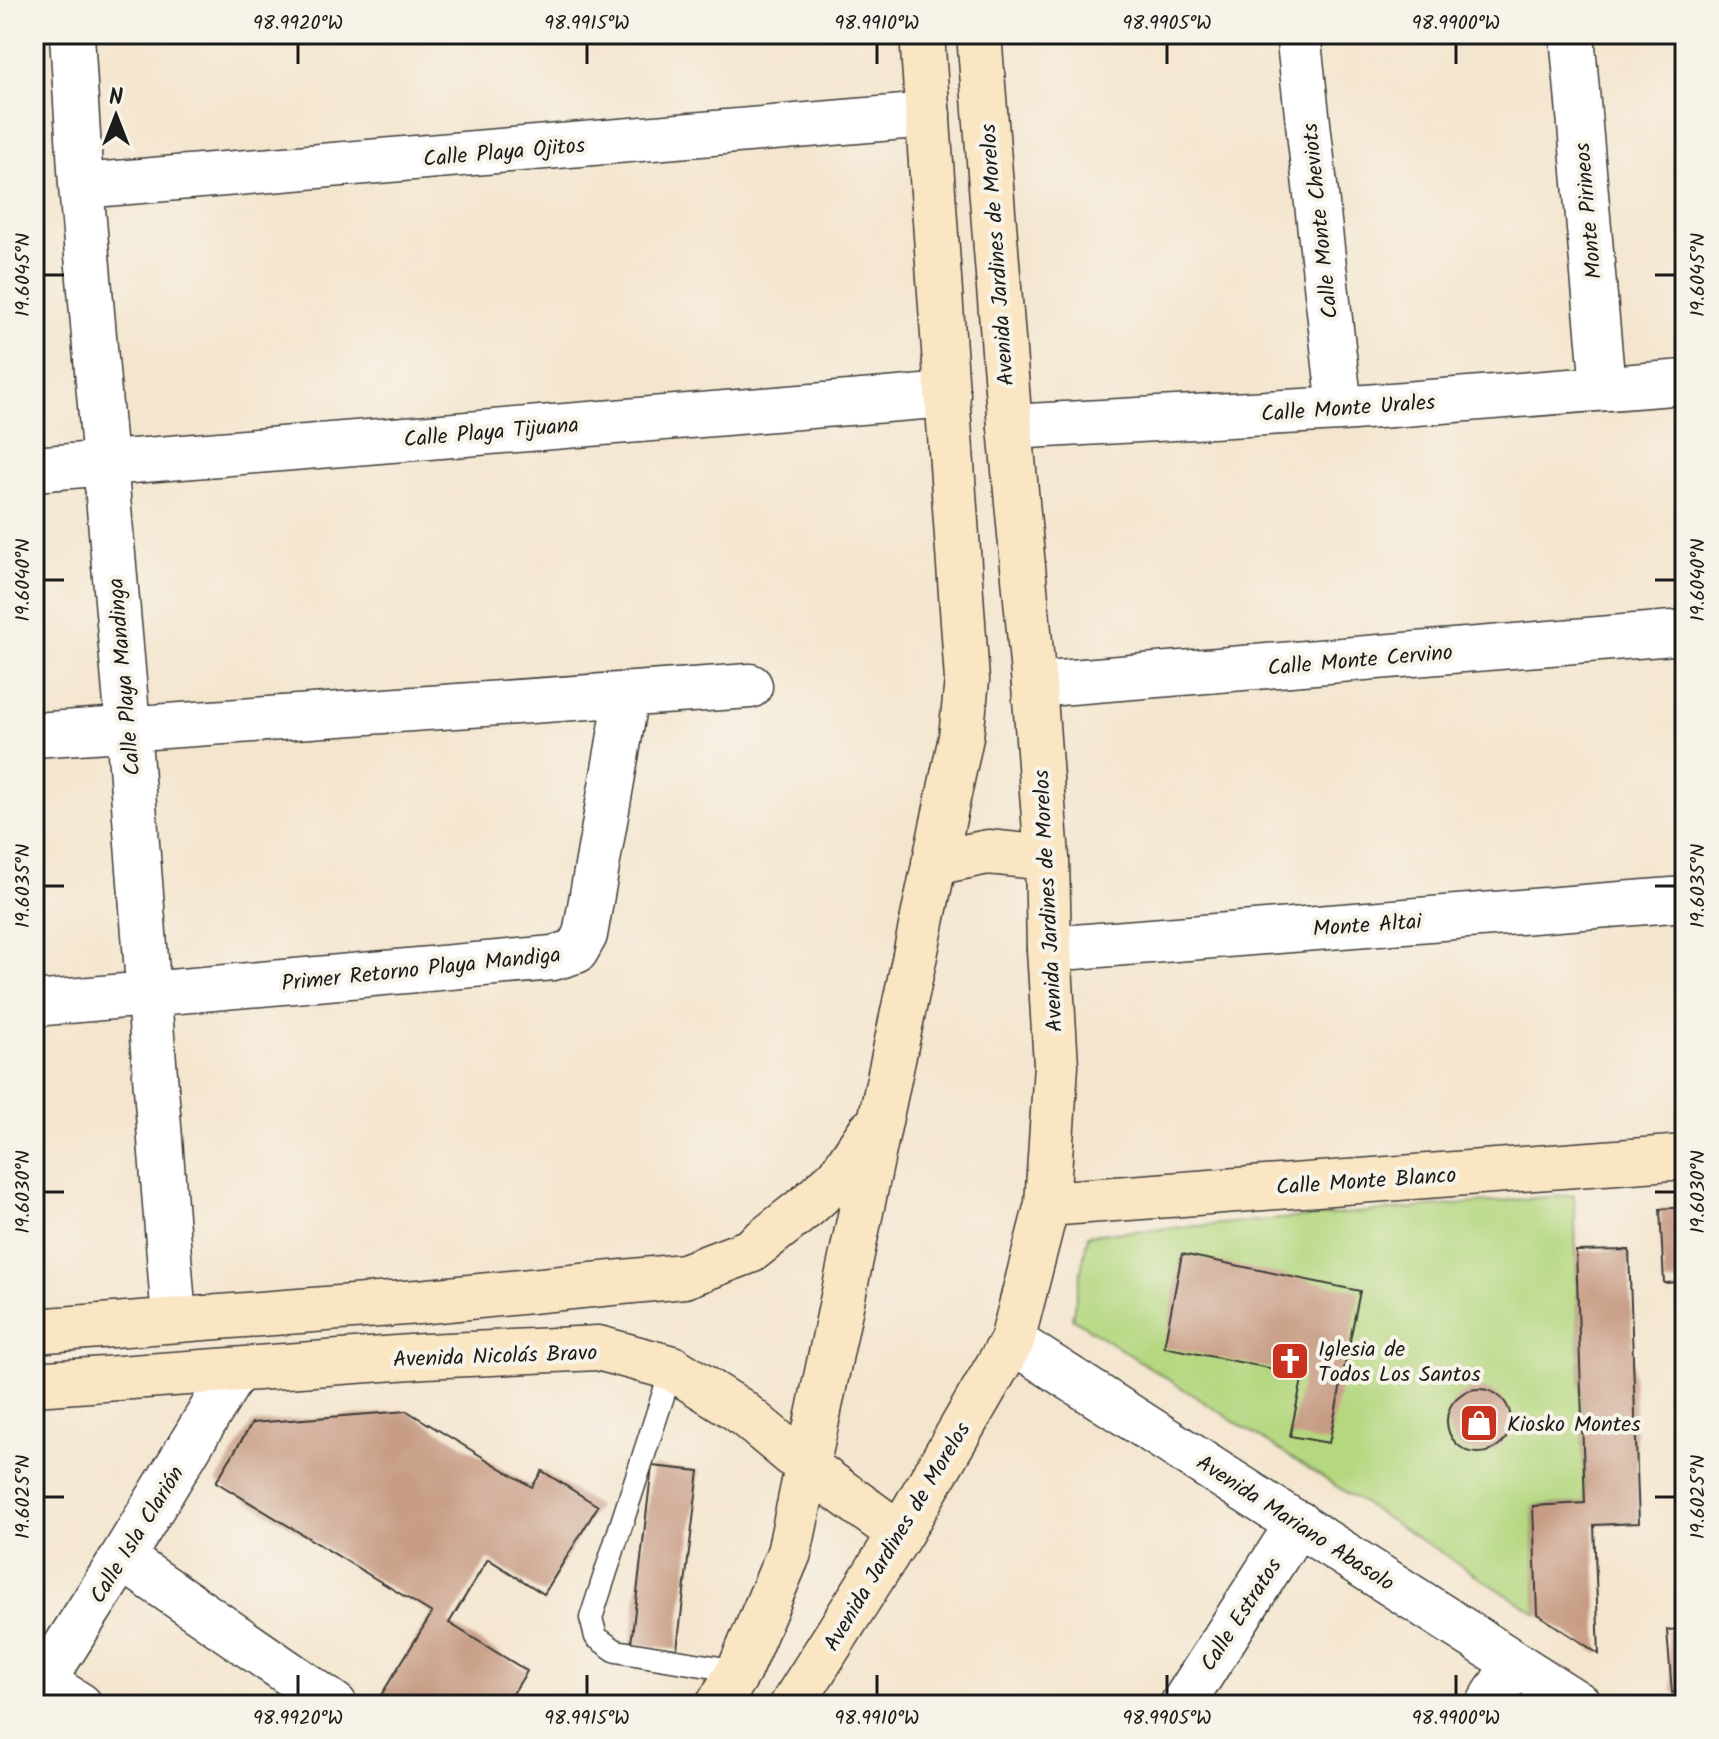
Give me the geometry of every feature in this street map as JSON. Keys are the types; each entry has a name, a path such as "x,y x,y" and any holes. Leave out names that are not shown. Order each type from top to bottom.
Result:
{"main road":[{"path":"729,1688 789,1553 961,737 967,680 922,34"},
{"name":"Avenida Jardines de Morelos","path":"792,1705 900,1534 1012,1341 1047,1204 1056,1065 1047,858 979,34"},
{"path":"934,863 988,852 1047,858"},
{"path":"34,1331 418,1302 684,1276 750,1251 807,1206 839,1177 882,1113"},
{"name":"Calle Monte Blanco","path":"1047,1204 1685,1157"},
{"path":"418,1302 425,1356"},
{"name":"Avenida Nicolás Bravo","path":"34,1384 425,1356 598,1348 672,1368 739,1410 806,1466 900,1534"}],"street":[{"name":"Calle Playa Mandinga","path":"72,34 81,186 128,727 174,1320"},
{"name":"Calle Monte Cheviots","path":"1298,34 1340,409"},
{"name":"Monte Pirineos","path":"1572,34 1603,388"},
{"name":"Calle Playa Ojitos","path":"81,186 928,115"},
{"name":"Calle Monte Urales","path":"1010,427 1340,409 1685,382"},
{"name":"Calle Playa Tijuana","path":"34,469 948,395"},
{"name":"Calle Monte Cervino","path":"1034,685 1685,632"},
{"path":"34,735 750,686"},
{"name":"Primer Retorno Playa Mandiga","path":"149,995 553,958 576,951 585,935 627,695"},
{"name":"Monte Altai","path":"1049,949 1685,899"},
{"path":"34,1004 149,995"},
{"name":"Avenida Mariano Abasolo","path":"1012,1341 1580,1705"},
{"name":"Calle Isla Clarión","path":"39,1689 235,1371"},
{"name":"Calle Estratos","path":"1182,1705 1298,1523"},
{"path":"122,1558 332,1704"},
{"path":"1488,1705 1514,1664"},
{"path":"39,1689 80,1705"}],"lane":[{"path":"672,1368 591,1618 596,1637 616,1651 729,1688"}],"green space":[{"path":"1574,1195 1585,1503 1533,1506 1537,1614 1072,1318 1088,1235"}],"building":[{"path":"1685,1207 1685,1282 1664,1283 1660,1209"},
{"path":"1629,1250 1639,1523 1594,1525 1599,1654 1537,1614 1533,1506 1585,1503 1576,1251"},
{"name":"Iglesia de Todos Los Santos","path":"1182,1254 1360,1291 1329,1443 1290,1436 1303,1375 1164,1347"},
{"path":"1680,1337 1685,1337 1685,1373 1683,1373"},
{"name":"Kiosko Montes","path":"1473,1389 1485,1389 1502,1398 1509,1409 1509,1433 1502,1444 1485,1453 1473,1453 1461,1448 1452,1439 1447,1427 1447,1415 1452,1403 1461,1394"},
{"path":"407,1411 532,1487 542,1471 598,1506 544,1594 488,1559 449,1623 527,1671 506,1705 375,1705 432,1613 216,1482 252,1423"},
{"path":"652,1466 699,1471 677,1649 631,1644"},
{"path":"1685,1629 1685,1692 1672,1693 1667,1630"}],"place":[{"name":"Iglesia de Todos Los Santos","path":"1290,1361"},
{"name":"Kiosko Montes","path":"1479,1423"}]}
